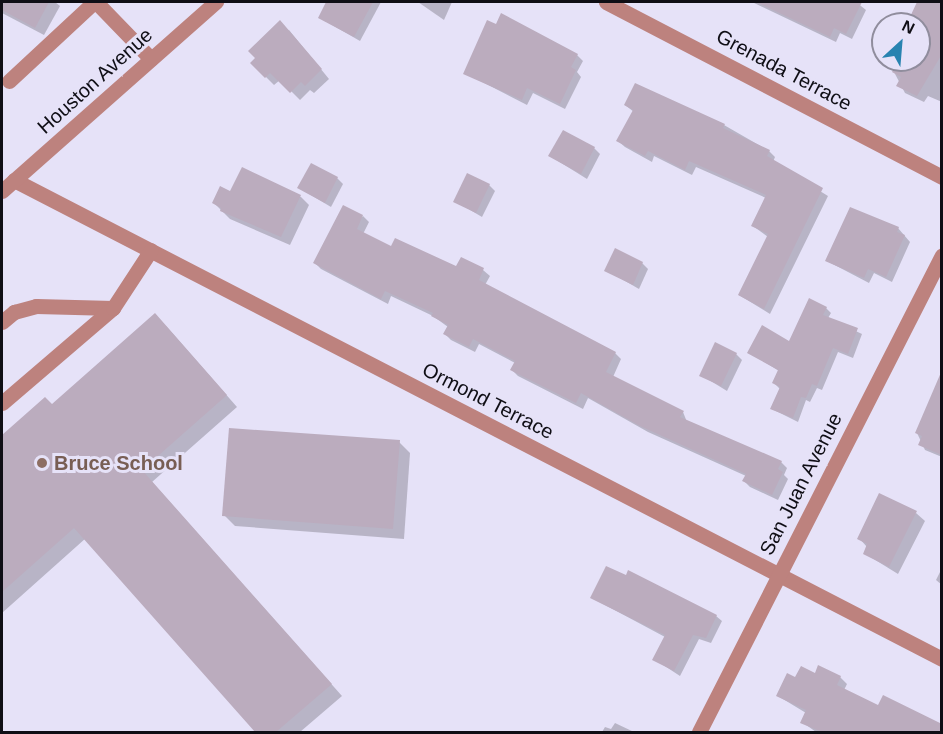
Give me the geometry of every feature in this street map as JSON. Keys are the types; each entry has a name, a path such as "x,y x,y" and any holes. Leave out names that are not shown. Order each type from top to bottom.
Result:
{"street":[{"path":"9,81 95,2 151,59"},
{"name":"Houston Avenue","path":"2,191 216,2"},
{"name":"Grenada Terrace","path":"606,2 942,177"},
{"name":"Ormond Terrace","path":"15,180 942,660"},
{"path":"2,403 113,308 151,250"},
{"name":"San Juan Avenue","path":"699,732 942,255"},
{"path":"2,322 14,312 36,306 113,308"}],"building":[{"path":"2,2 49,2 35,28 2,10"},
{"path":"326,2 373,2 354,37 318,18"},
{"path":"756,2 862,2 846,34 834,28 830,37"},
{"path":"917,2 942,2 942,54 917,96 896,86 901,77 892,72 931,72 931,12 912,12"},
{"path":"501,13 578,54 571,67 576,70 560,104 527,88 522,100 463,74 487,20 496,24"},
{"path":"280,20 322,69 305,86 301,82 290,93 270,73 265,78 250,63 255,58 248,51"},
{"path":"635,83 725,124 723,128 770,150 767,156 823,188 764,309 738,295 768,234 751,226 766,195 689,161 685,170 648,151 645,156 616,141 633,110 624,105"},
{"path":"563,130 595,147 581,174 548,156"},
{"path":"311,163 338,177 325,203 297,188"},
{"path":"242,167 301,195 281,237 220,211 221,208 212,203 220,186 230,191"},
{"path":"467,173 490,184 476,213 453,202"},
{"path":"343,205 363,215 357,229 391,246 395,238 456,266 461,257 484,268 479,280 616,352 606,372 684,411 680,417 782,461 778,469 783,472 772,495 742,481 746,474 640,426 581,393 576,403 510,370 515,361 473,339 469,347 443,334 448,325 431,316 433,313 385,291 381,299 313,263"},
{"path":"850,207 899,227 897,232 905,235 886,277 868,269 864,278 825,261"},
{"path":"615,248 643,262 633,285 604,271"},
{"path":"809,298 827,307 823,315 858,328 848,354 833,348 817,386 812,384 806,398 801,397 793,418 770,409 780,387 772,383 778,370 747,353 762,325 789,341"},
{"path":"155,313 227,395 142,470 332,684 276,732 255,732 74,528 2,592 2,435 45,397 52,404"},
{"path":"715,342 737,353 721,386 699,376"},
{"path":"942,370 942,455 918,445 922,436 915,433"},
{"path":"229,428 400,440 393,529 222,516"},
{"path":"879,493 917,511 889,567 863,554 867,544 857,539"},
{"path":"606,566 626,575 628,570 717,615 706,638 693,635 674,671 652,660 665,635 590,598"},
{"path":"818,665 841,676 837,685 878,705 883,695 942,724 942,732 822,732 800,723 806,710 776,696 787,673 795,677 801,666 815,673"}],"place":[{"name":"Bruce School","path":"42,463"}]}
